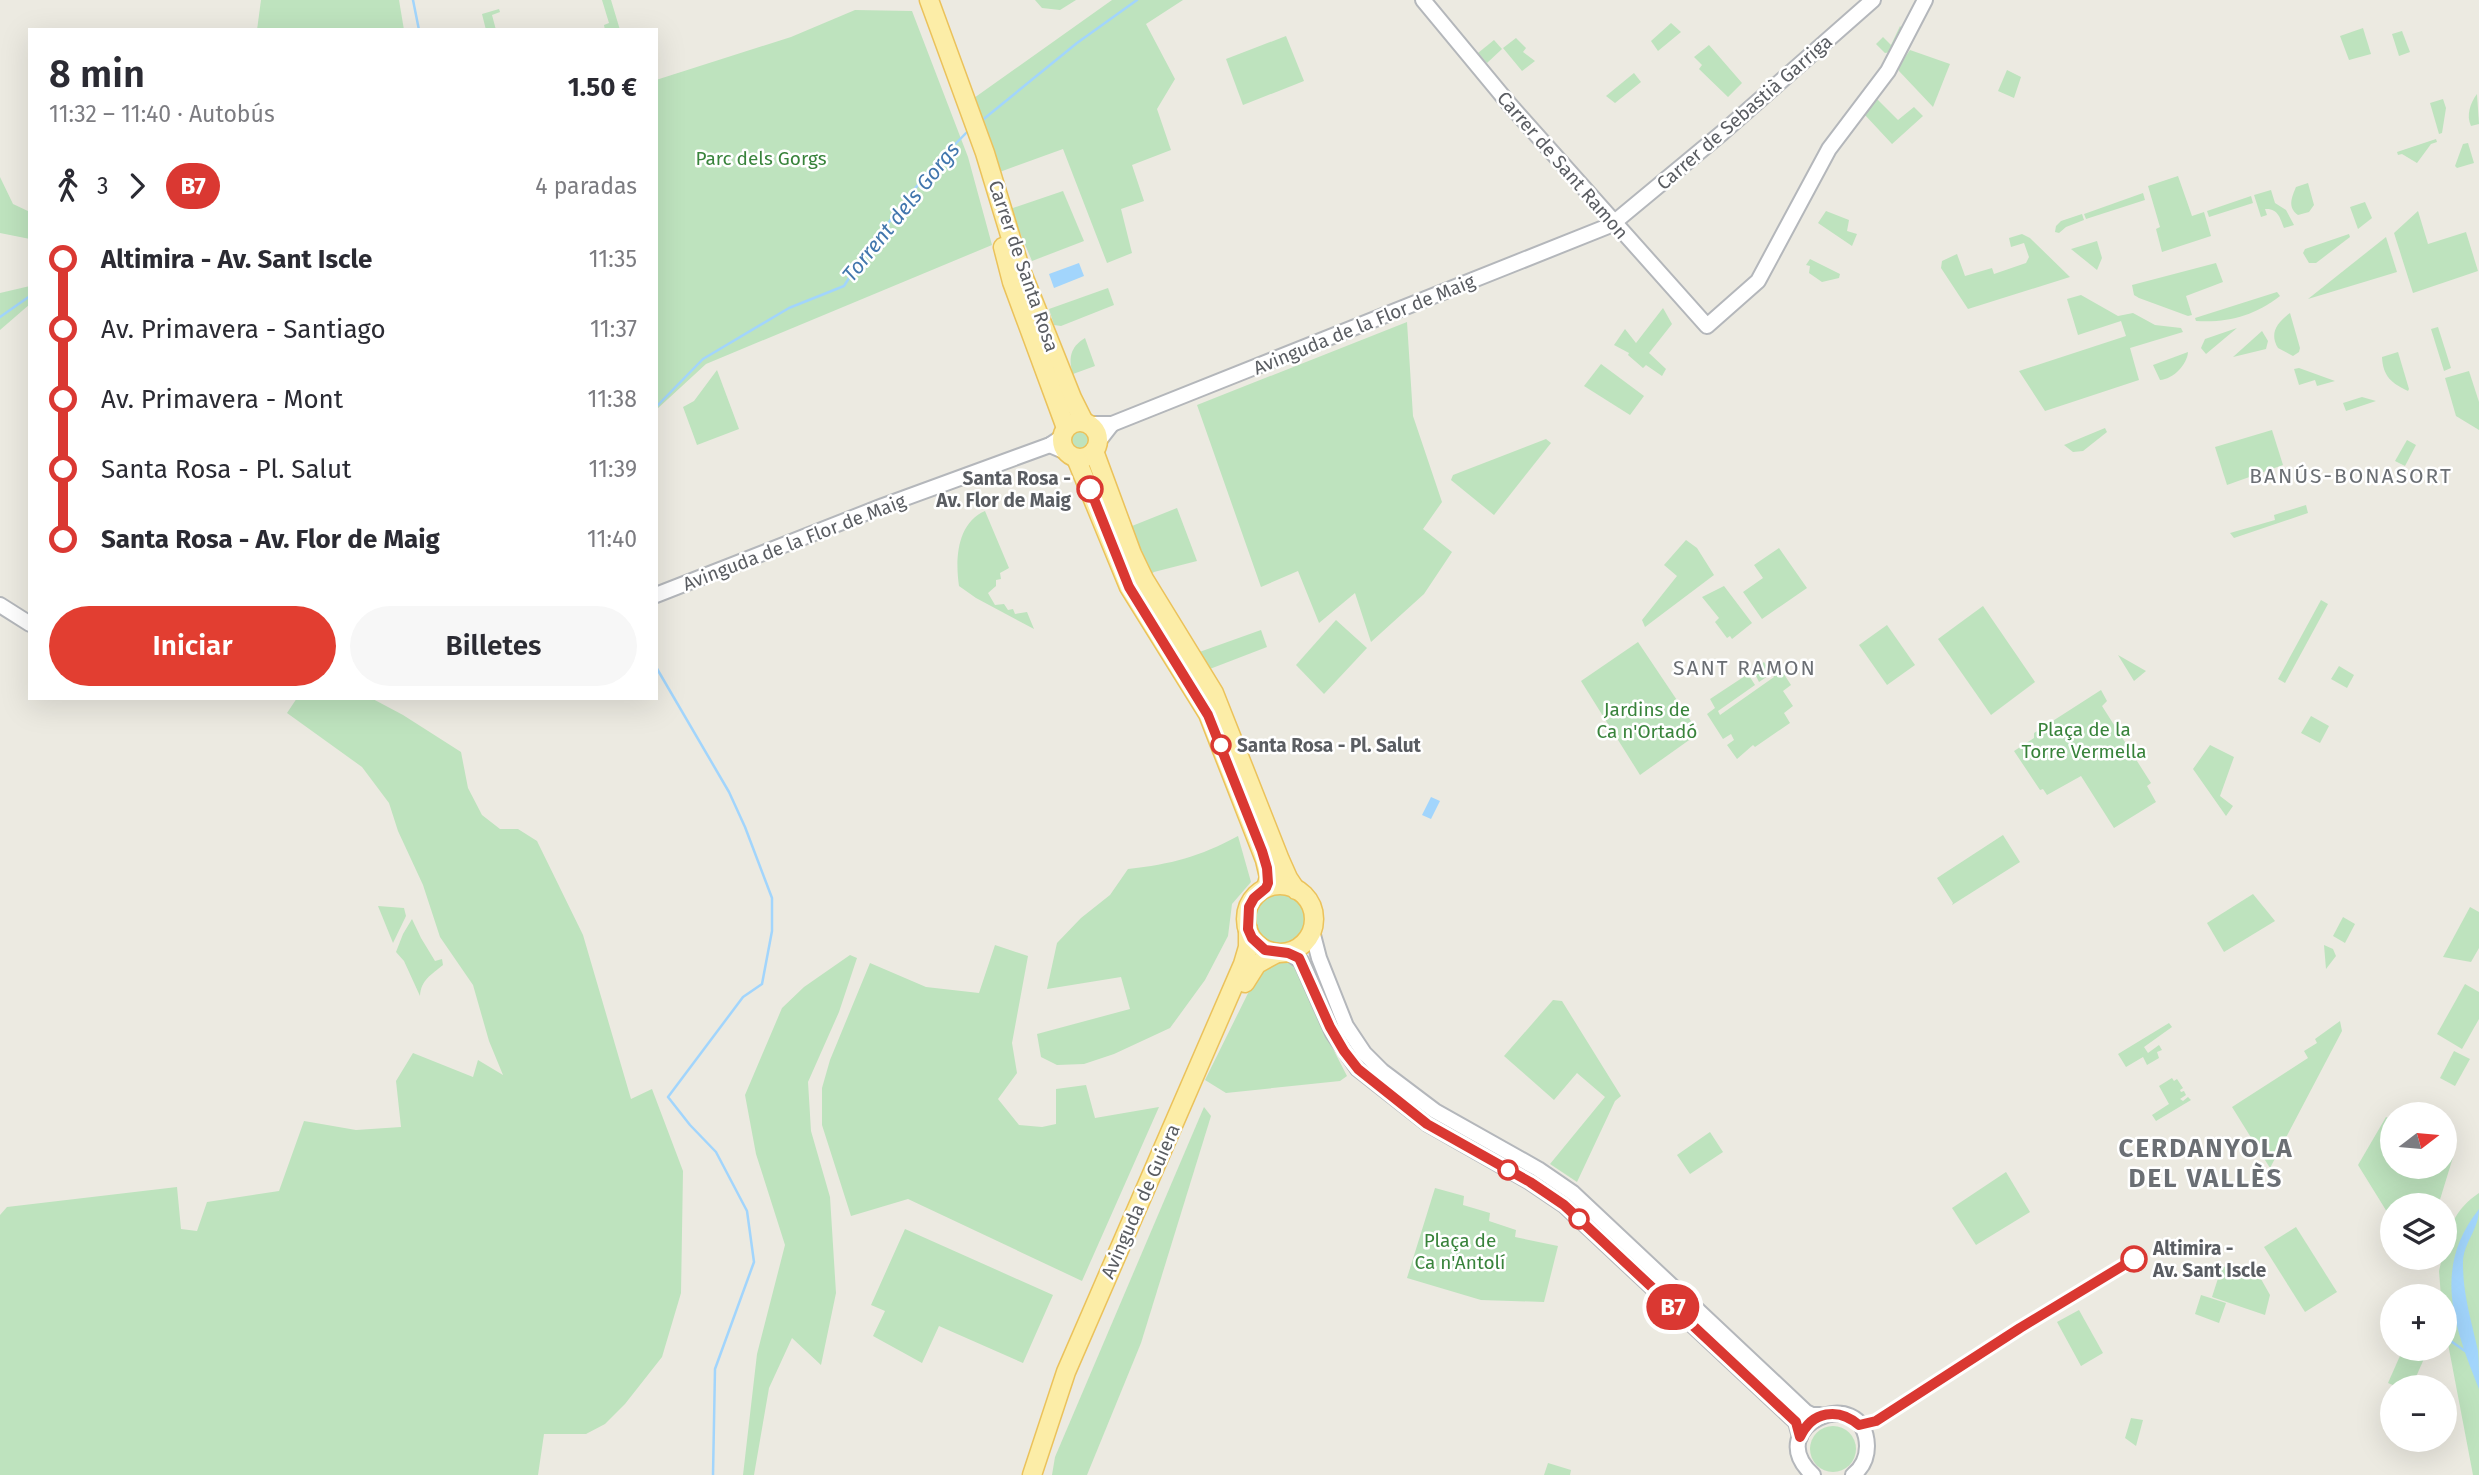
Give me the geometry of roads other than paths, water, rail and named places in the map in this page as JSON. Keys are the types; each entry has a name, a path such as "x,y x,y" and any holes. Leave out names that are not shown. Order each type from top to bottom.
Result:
{"main road":[{"path":"928,4 989,167"},
{"name":"Carrer de Santa Rosa","path":"989,167 1020,268 1072,398 1086,423"},
{"name":"Carrer de Santa Rosa","path":"989,167 1008,271 1064,444 1129,587 1196,693 1226,755 1265,860 1269,877 1266,888"},
{"path":"1096,447 1084,458 1064,444 1074,422 1086,423 1097,433 1096,447 1132,555 1214,693 1288,878 1296,890 1308,900 1312,910 1312,931 1303,944 1282,953 1265,950 1258,945 1248,929 1249,907 1254,898 1266,888 1280,885 1296,890"},
{"path":"1214,693 1226,734 1226,755 1252,788"},
{"name":"Avinguda de Guiera","path":"1032,1475 1066,1372 1243,964 1248,947 1248,929"},
{"name":"Avinguda de Guiera","path":"1043,1475 1057,1423 1081,1360 1249,974 1257,964 1282,953"}],"street":[{"name":"Carrer de Sant Ramon","path":"1423,0 1502,95 1707,326 1758,281 1829,149 1888,71 1925,0"},
{"name":"Carrer de Sebastià Garriga","path":"1615,222 1722,133 1873,0"},
{"name":"Avinguda de la Flor de Maig","path":"1112,424 1615,222"},
{"path":"1086,423 1112,424"},
{"path":"1096,447 1112,424"},
{"name":"Avinguda de la Flor de Maig","path":"658,593 883,506 1064,444"},
{"path":"0,605 28,623"},
{"path":"0,613 28,631"},
{"path":"1312,931 1319,958 1346,1026 1364,1053 1382,1071 1435,1111 1538,1169 1573,1193 1806,1412 1812,1415 1842,1414 1851,1418 1864,1433 1872,1475"},
{"path":"1282,953 1301,961 1325,1018 1358,1069 1427,1124 1530,1182 1564,1205 1796,1422 1800,1437"},
{"path":"1813,1475 1805,1468 1798,1448 1800,1437 1811,1420 1820,1415"},
{"path":"1853,1475 1864,1463 1867,1452"}],"water":[{"path":"1079,263 1084,276 1054,288 1049,274"},
{"path":"1431,797 1440,801 1431,819 1422,815"},
{"path":"2479,1209 2463,1257 2463,1276 2478,1351 2479,1389 2457,1324 2457,1284 2452,1284 2453,1270 2457,1270 2457,1250 2464,1231"}],"waterway":[{"path":"413,0 419,28"},
{"name":"Torrent dels Gorgs","path":"980,122 1077,43 1137,0"},
{"name":"Torrent dels Gorgs","path":"658,405 703,359 789,308 844,286 864,254 928,172 969,130"},
{"path":"0,317 28,297"},
{"path":"658,670 729,792 772,898 772,931 762,984 743,997 668,1097 716,1152 747,1211 754,1262 715,1369 713,1475"},
{"path":"2457,1345 2465,1351"}],"place":[{"name":"Santa Rosa - Av. Flor de Maig","path":"1090,489"},
{"name":"Santa Rosa - Pl. Salut","path":"1221,745"},
{"name":"Altimira - Av. Sant Iscle","path":"2134,1259"}],"district":[{"name":"BANÚS-BONASORT","path":"2351,476"},
{"name":"SANT RAMON","path":"1745,668"},
{"name":"CERDANYOLA DEL VALLÈS","path":"2206,1163"}],"park label":[{"name":"Parc dels Gorgs","path":"761,158"},
{"name":"Jardins de Ca n'Ortadó","path":"1647,720"},
{"name":"Plaça de la Torre Vermella","path":"2084,740"},
{"name":"Plaça de Ca n'Antolí","path":"1460,1251"}]}
